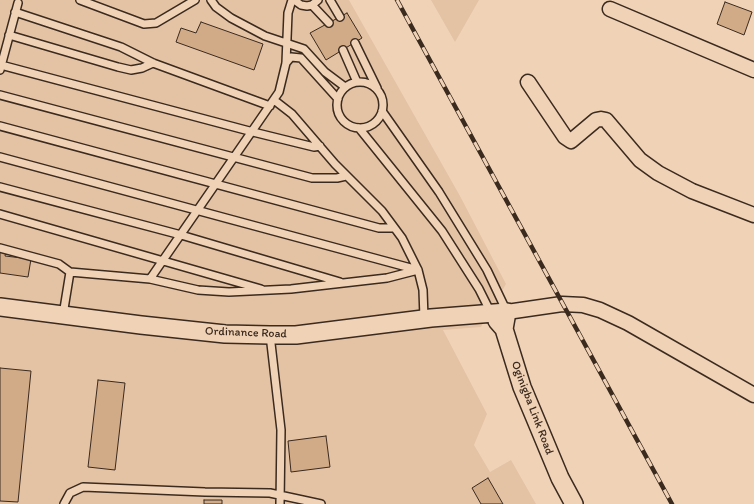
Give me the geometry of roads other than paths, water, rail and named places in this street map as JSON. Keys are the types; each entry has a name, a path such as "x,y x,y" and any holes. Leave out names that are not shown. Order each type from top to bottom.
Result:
{"street":[{"path":"610,9 754,70"},
{"path":"528,82 565,138 571,141 596,120 606,120 640,160 658,173 692,191 754,215"},
{"path":"499,313 562,304 583,305 600,310 628,323 754,395"},
{"name":"Ordinance Road","path":"0,307 63,316 217,333 270,335 296,334 424,318 499,313"},
{"name":"Oginigba Link Road","path":"499,313 524,394 560,478 574,504"}],"lane":[{"path":"80,0 144,24 156,23 195,0"},
{"path":"211,0 216,8 231,18 265,36 276,41 288,43 304,49 325,72 345,87"},
{"path":"150,280 279,92 286,63 288,13 293,0 301,5 312,5 318,0"},
{"path":"330,0 340,17"},
{"path":"18,3 1,68 314,147 320,146"},
{"path":"312,5 329,23"},
{"path":"15,12 121,47 153,63 272,103 292,114 346,176 382,211 402,238 418,270 422,290 424,318"},
{"path":"9,35 131,70 142,68 153,63"},
{"path":"355,42 378,90 383,104 382,111 374,123 359,128 353,127 342,119 338,113 338,99 345,87 357,82 366,82 378,90"},
{"path":"343,50 357,82"},
{"path":"286,63 291,57 302,58 338,99"},
{"path":"0,95 312,178 323,179 346,176"},
{"path":"382,111 439,192 487,270 499,313"},
{"path":"0,126 379,228 394,228"},
{"path":"359,128 442,231 479,289 499,313"},
{"path":"0,157 418,270"},
{"path":"0,187 181,235 344,283"},
{"path":"0,214 267,291"},
{"path":"0,248 59,264 70,272 150,280 198,290 267,291 387,278 418,270"},
{"path":"63,316 70,272"},
{"path":"270,335 281,430 280,504"},
{"path":"64,504 70,493 83,487 281,494 321,504"}],"railway":[{"path":"397,0 672,504"}]}
